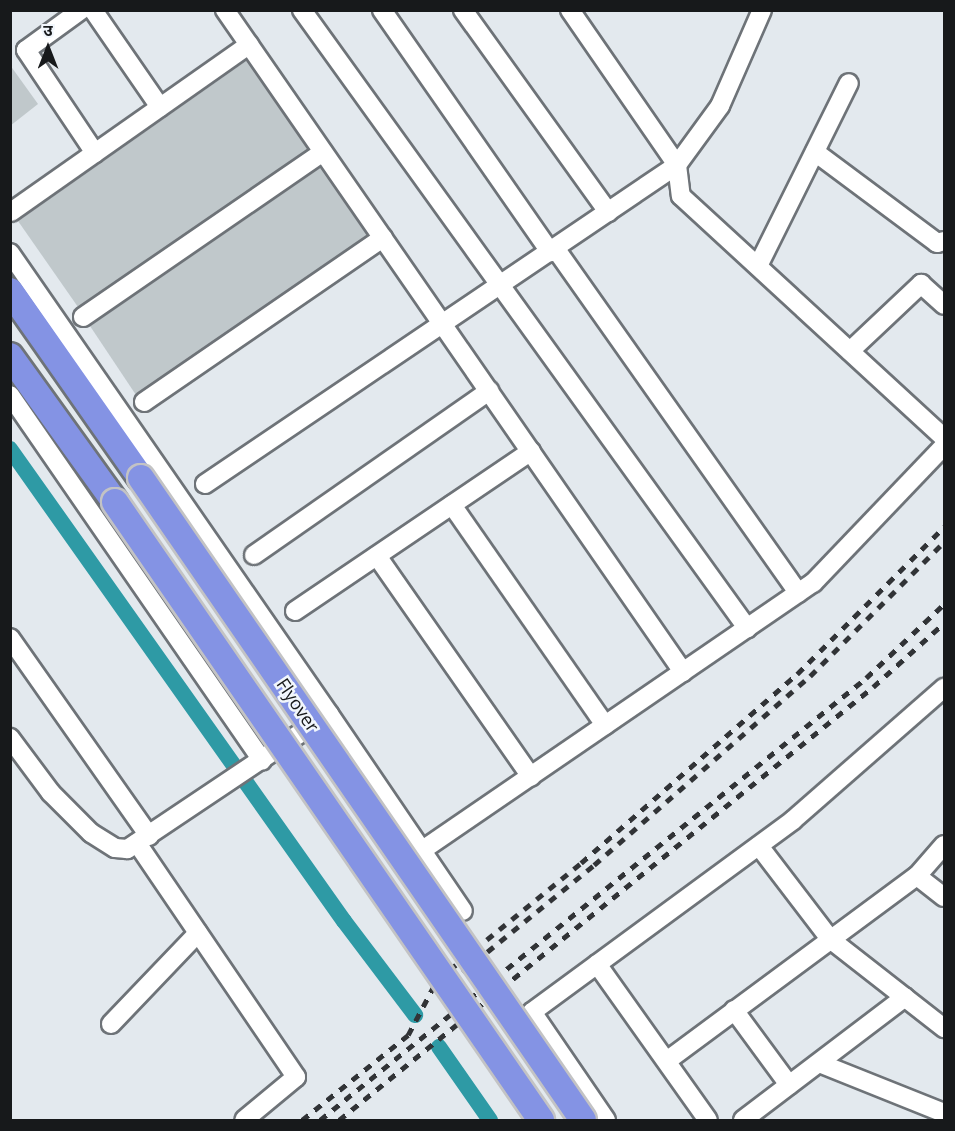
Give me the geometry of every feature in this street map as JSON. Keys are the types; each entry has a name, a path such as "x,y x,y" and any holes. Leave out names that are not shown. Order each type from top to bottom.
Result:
{"highway":[{"name":"Flyover","path":"10,291 583,1120"},
{"name":"Flyover","path":"10,356 115,502 541,1120"}],"street":[{"path":"81,10 26,51 95,153"},
{"path":"93,10 160,107"},
{"path":"225,10 683,672"},
{"path":"302,10 747,628"},
{"path":"382,10 798,593"},
{"path":"463,10 608,212"},
{"path":"570,10 677,165 681,196 945,438"},
{"path":"205,484 677,165 720,106 762,10"},
{"path":"11,212 249,45"},
{"path":"758,266 849,83"},
{"path":"83,317 323,152"},
{"path":"815,152 937,243 945,241"},
{"path":"144,402 383,238"},
{"path":"10,253 463,911"},
{"path":"850,351 921,284 945,305"},
{"path":"254,555 489,391"},
{"path":"10,395 258,762"},
{"path":"422,851 813,583 945,446"},
{"path":"295,611 531,451"},
{"path":"452,504 605,725"},
{"path":"377,556 531,777"},
{"path":"10,638 143,840 198,933 296,1077 244,1120"},
{"path":"606,1120 532,1012 793,820 945,688"},
{"path":"10,738 51,793 91,833 115,848 127,849 329,714"},
{"path":"668,1060 917,876 945,845"},
{"path":"759,846 830,939 945,1028"},
{"path":"917,876 945,897"},
{"path":"111,1024 198,933"},
{"path":"597,964 668,1060 708,1120"},
{"path":"743,1120 905,998"},
{"path":"734,1010 789,1085"},
{"path":"819,1063 945,1113"}],"building":[{"path":"246,61 308,149 78,307 18,221"},
{"path":"10,65 38,104 10,126"},
{"path":"320,168 367,235 136,395 90,326"}],"waterway":[{"path":"10,449 344,921 415,1015"},
{"path":"439,1047 490,1120"}],"railway":[{"path":"302,1120 408,1035 437,980 581,863 797,674 944,527"},
{"path":"450,982 594,865 810,676 944,542"},
{"path":"320,1120 866,678 944,604"},
{"path":"339,1120 873,687 944,623"}]}
